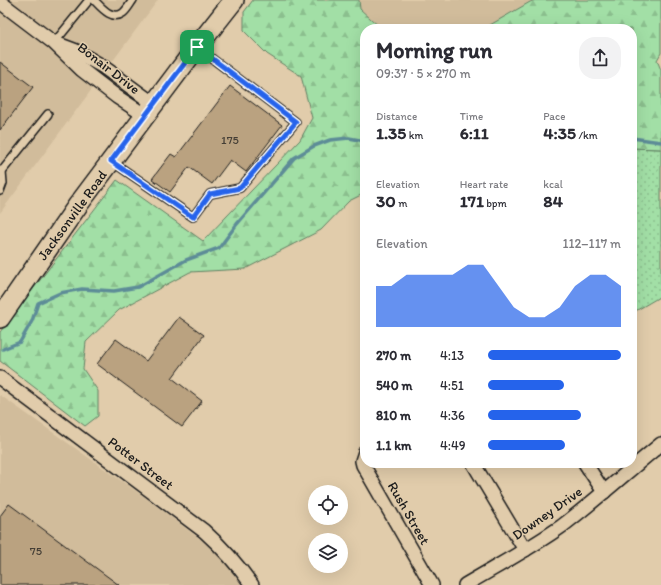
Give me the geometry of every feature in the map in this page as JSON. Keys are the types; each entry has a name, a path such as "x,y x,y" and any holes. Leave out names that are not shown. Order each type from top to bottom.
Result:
{"main road":[{"name":"Jacksonville Road","path":"0,318 78,205 234,0"}],"street":[{"name":"Bonair Drive","path":"0,2 54,42 82,70 117,97 150,110"},
{"name":"Potter Street","path":"0,378 204,531 228,553 252,585"},
{"name":"Downey Drive","path":"637,464 661,444"},
{"name":"Rush Street","path":"365,468 432,585"},
{"path":"476,468 525,550"},
{"path":"588,468 604,492"},
{"name":"Downey Drive","path":"465,585 525,550 561,526 632,468"}],"lane":[{"path":"54,42 89,0"},
{"path":"94,0 107,13 116,16 124,13 133,0"},
{"path":"111,161 193,217 210,194 240,188 296,122 197,47"},
{"path":"0,191 3,183 1,171 48,114"}],"shaded area":[{"path":"0,0 158,0 0,213"},
{"path":"359,0 535,0 492,24 376,24 360,9"},
{"path":"0,395 147,499 201,540 231,565 245,585 0,585"}],"green space":[{"path":"253,0 359,0 360,9 376,24 360,24 360,196 349,201 321,230 245,269 190,272 119,310 86,342 83,369 98,391 98,416 85,426 0,361 0,332 117,180 203,241 300,140 312,118 301,76 267,54 244,31 244,12"},
{"path":"535,0 661,0 661,53 657,60 661,70 661,149 637,148 637,24 492,24"},
{"path":"637,148 661,149 661,296 637,310"}],"building":[{"path":"0,62 33,87 0,130"},
{"path":"230,86 282,125 246,172 230,160 212,184 189,167 170,192 152,179 171,154 176,157"},
{"path":"179,317 204,335 172,378 202,401 182,427 97,364 116,339 146,361"},
{"path":"9,504 119,585 0,585 0,516"}],"waterway":[{"path":"3,349 20,342 32,321 38,303 60,293 82,289 114,291 138,287 186,260 219,248 237,224 294,158 314,146 330,140 349,138 360,140"},
{"path":"637,139 661,142"}],"route":[{"path":"197,47 296,122 240,188 210,194 193,217 111,161 197,47"}]}
